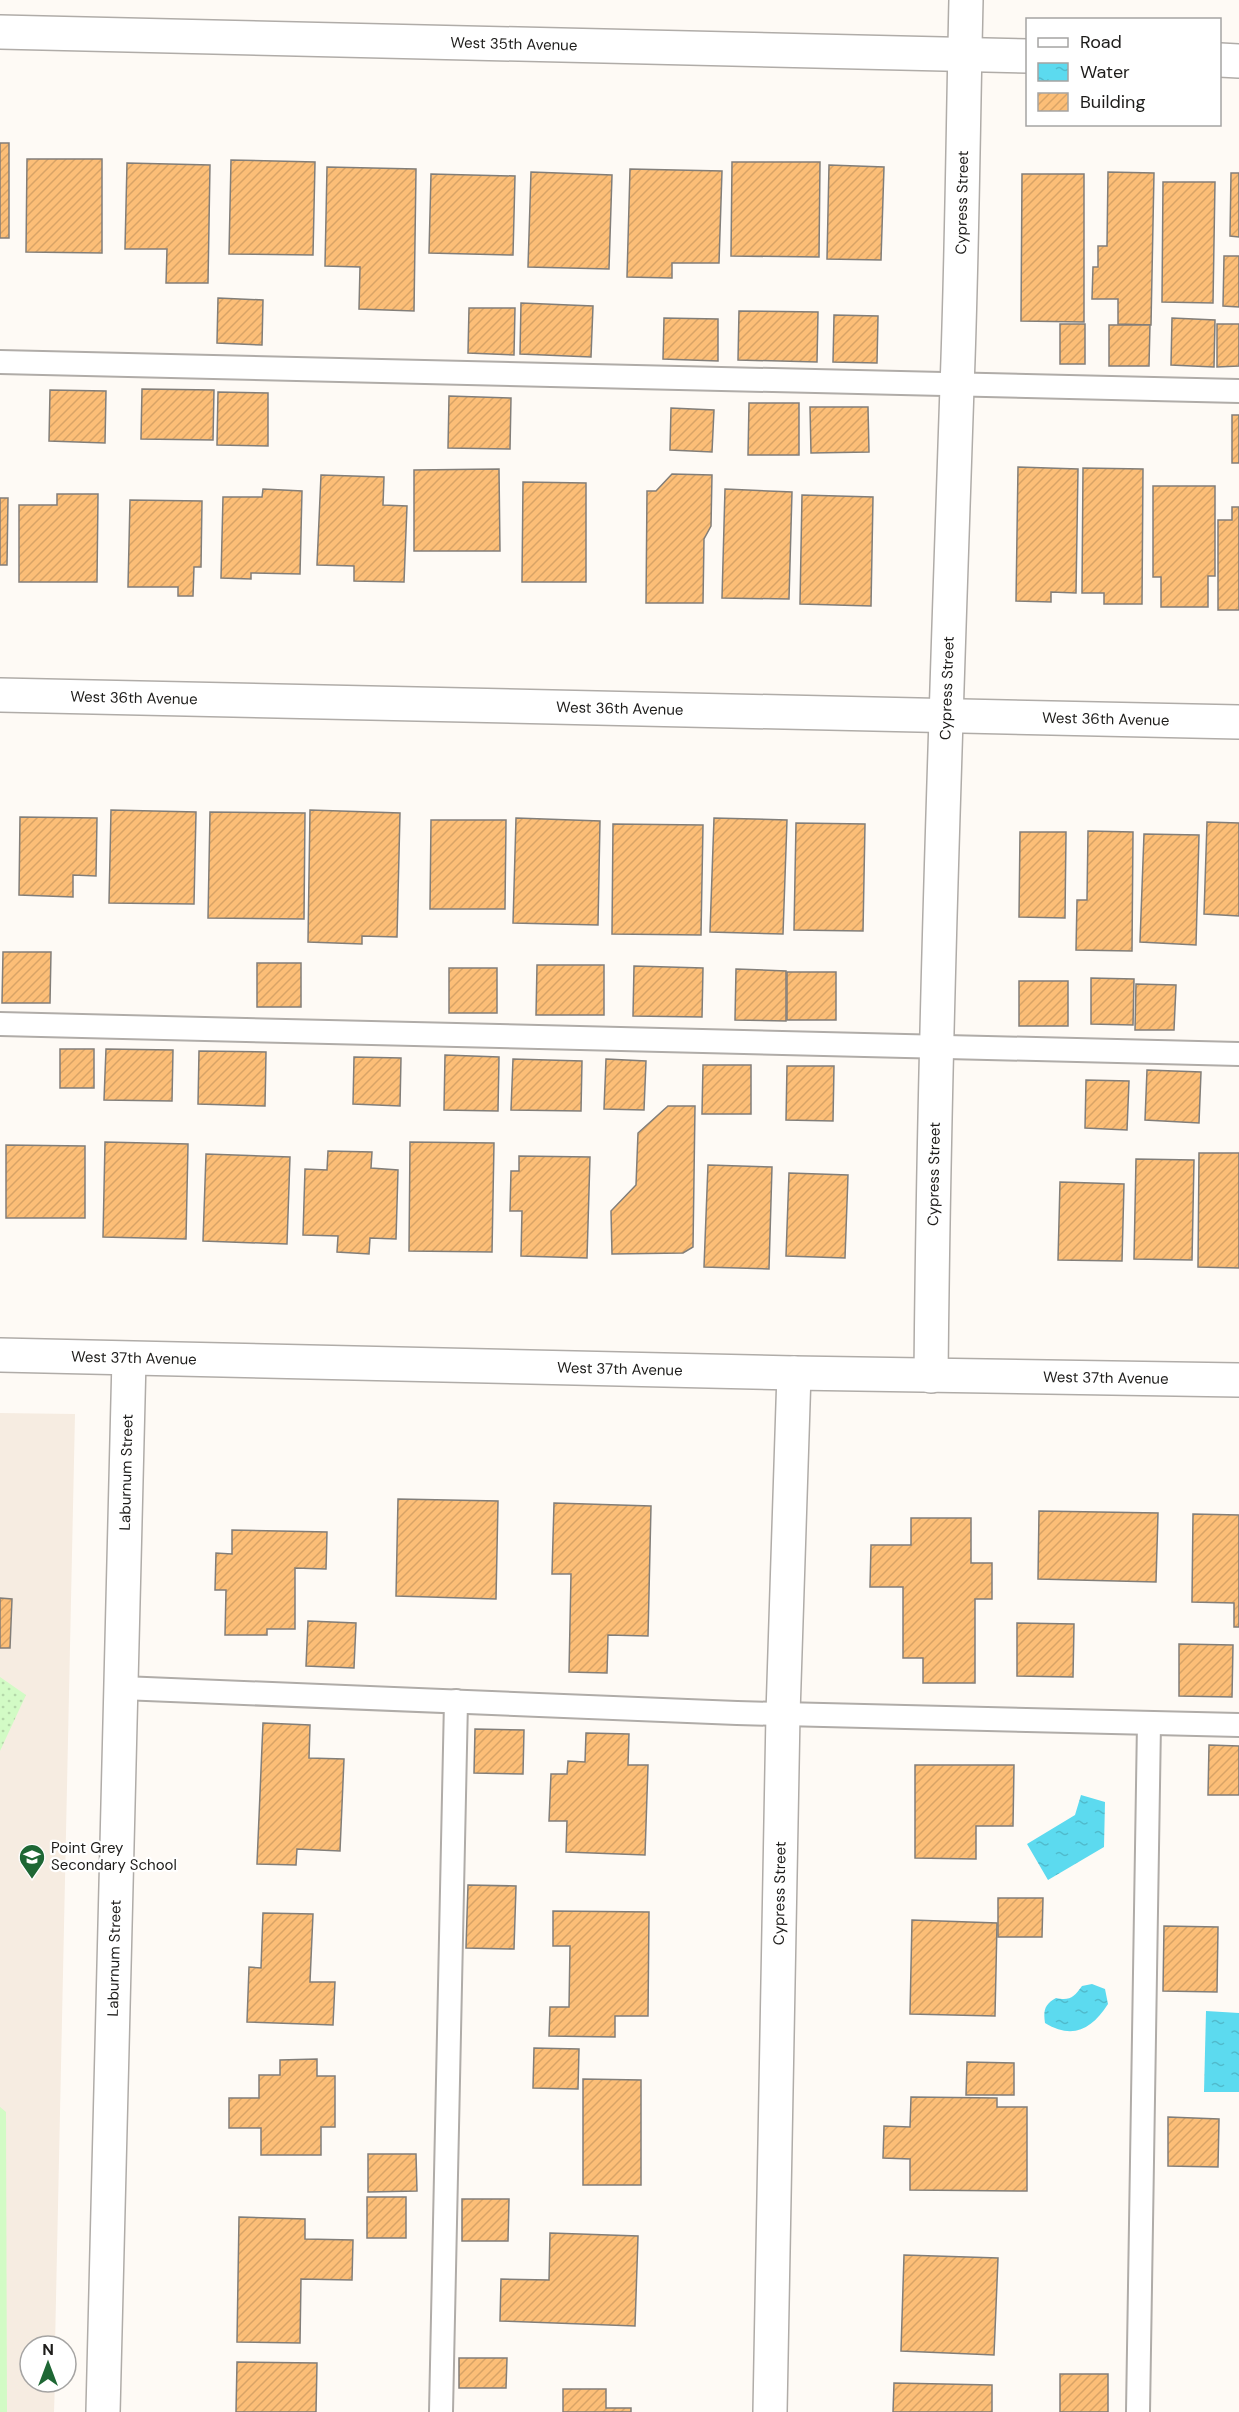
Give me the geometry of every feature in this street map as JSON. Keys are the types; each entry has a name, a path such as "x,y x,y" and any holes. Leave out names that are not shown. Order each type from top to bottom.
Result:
{"street":[{"name":"Cypress Street","path":"931,1376 936,1045 945,717 958,384 966,0"},
{"name":"West 35th Avenue","path":"0,32 1026,56"},
{"path":"1221,60 1239,61"},
{"name":"West 36th Avenue","path":"0,695 1239,722"},
{"name":"West 37th Avenue","path":"0,1355 794,1374 1239,1380"},
{"name":"Laburnum Street","path":"103,2412 129,1359"},
{"name":"Cypress Street","path":"770,2412 783,1714 794,1374"}],"lane":[{"path":"0,362 1239,391"},
{"path":"0,1024 1239,1054"},
{"path":"122,1688 783,1714 1239,1725"},
{"path":"441,2412 456,1701"},
{"path":"1138,2412 1149,1723"}],"shaded area":[{"name":"Point Grey Secondary School","path":"0,1413 75,1414 55,2334 18,2334 18,2394 55,2394 54,2412 0,2412"}],"green space":[{"path":"0,1677 26,1695 0,1751"},
{"path":"0,2107 6,2112 7,2412 0,2412"}],"water":[{"path":"1081,1795 1105,1802 1104,1847 1048,1880 1027,1844 1075,1815"},
{"path":"1092,1984 1105,1989 1108,2004 1095,2020 1073,2031 1064,2031 1045,2023 1044,2014 1049,2003 1056,1998 1071,1997 1082,1986"},
{"path":"1206,2011 1239,2013 1239,2092 1204,2092"}],"building":[{"path":"0,143 9,143 9,238 0,238"},
{"path":"27,159 102,159 102,253 26,252"},
{"path":"231,160 315,162 313,255 229,254"},
{"path":"732,162 820,162 819,257 731,256"},
{"path":"127,163 210,165 208,283 166,283 167,249 125,249"},
{"path":"829,165 884,167 881,260 827,259"},
{"path":"327,167 416,169 414,311 359,309 360,267 325,266"},
{"path":"630,169 722,171 719,263 672,263 672,278 627,277"},
{"path":"531,172 612,175 609,269 528,267"},
{"path":"1108,172 1154,173 1151,325 1118,324 1118,299 1092,299 1093,267 1098,267 1098,246 1107,246"},
{"path":"1231,173 1239,173 1239,237 1230,236"},
{"path":"431,174 515,176 513,255 429,253"},
{"path":"1022,174 1084,174 1084,322 1021,321"},
{"path":"1163,182 1215,182 1213,303 1162,302"},
{"path":"1224,256 1239,256 1239,307 1223,306"},
{"path":"218,298 263,300 262,345 217,343"},
{"path":"521,303 593,306 591,357 520,354"},
{"path":"469,308 515,308 514,355 468,353"},
{"path":"739,311 818,312 817,362 738,360"},
{"path":"834,315 878,316 877,363 833,362"},
{"path":"664,318 718,319 718,361 663,359"},
{"path":"1172,318 1215,320 1214,367 1171,365"},
{"path":"1060,324 1085,324 1085,364 1060,364"},
{"path":"1217,324 1239,324 1239,366 1217,367"},
{"path":"1109,325 1150,325 1149,366 1109,366"},
{"path":"142,389 214,390 213,440 141,439"},
{"path":"50,390 106,391 105,443 49,441"},
{"path":"218,392 268,393 268,446 217,445"},
{"path":"449,396 511,398 510,449 448,448"},
{"path":"749,403 799,403 799,455 748,455"},
{"path":"810,407 868,407 869,452 811,453"},
{"path":"671,408 714,410 712,452 670,450"},
{"path":"1232,415 1239,415 1239,463 1232,463"},
{"path":"1018,467 1078,469 1076,593 1051,592 1051,602 1016,601"},
{"path":"1083,468 1143,469 1142,604 1104,604 1104,593 1082,593"},
{"path":"499,469 500,551 414,551 414,470"},
{"path":"672,474 712,475 711,526 704,539 703,603 646,603 647,491 656,491"},
{"path":"321,475 384,477 383,505 407,506 404,582 354,581 354,566 317,565"},
{"path":"523,482 586,483 586,582 522,582"},
{"path":"1153,486 1215,486 1215,576 1208,576 1208,607 1161,607 1161,577 1153,577"},
{"path":"263,489 302,491 300,574 251,573 251,579 221,578 223,497 262,497"},
{"path":"725,489 792,492 789,599 722,598"},
{"path":"57,494 98,494 97,582 19,582 19,505 57,505"},
{"path":"802,495 873,497 871,606 800,604"},
{"path":"0,498 8,498 7,565 0,565"},
{"path":"130,500 202,501 201,567 194,567 193,596 178,596 178,587 128,587"},
{"path":"1232,507 1239,507 1239,610 1218,610 1218,520 1232,520"},
{"path":"111,810 196,812 194,904 109,903"},
{"path":"310,810 400,813 397,937 362,936 362,944 308,942"},
{"path":"210,812 305,813 304,919 208,918"},
{"path":"20,817 97,818 96,876 73,875 73,897 19,895"},
{"path":"516,818 600,821 598,925 513,923"},
{"path":"714,818 787,820 783,934 710,932"},
{"path":"431,820 506,820 505,909 430,909"},
{"path":"1207,822 1239,823 1239,916 1204,914"},
{"path":"796,823 865,824 863,931 794,930"},
{"path":"613,824 703,825 701,935 612,934"},
{"path":"1088,831 1133,832 1132,951 1076,950 1077,900 1087,900"},
{"path":"1020,832 1066,832 1065,918 1019,917"},
{"path":"1144,834 1199,835 1196,945 1140,942"},
{"path":"3,952 51,952 50,1003 2,1003"},
{"path":"257,963 301,963 301,1007 257,1007"},
{"path":"537,965 604,965 604,1015 536,1015"},
{"path":"634,966 703,968 702,1017 633,1016"},
{"path":"449,968 497,968 497,1013 449,1013"},
{"path":"736,969 786,971 786,1021 735,1020"},
{"path":"787,972 836,972 836,1020 787,1020"},
{"path":"1091,978 1134,979 1133,1025 1091,1024"},
{"path":"1019,981 1068,981 1068,1026 1019,1026"},
{"path":"1136,984 1176,985 1174,1030 1135,1030"},
{"path":"60,1049 94,1049 94,1088 60,1088"},
{"path":"106,1049 173,1050 172,1101 104,1100"},
{"path":"199,1051 266,1052 265,1106 198,1104"},
{"path":"445,1055 499,1057 498,1111 444,1110"},
{"path":"354,1057 401,1058 400,1106 353,1104"},
{"path":"513,1059 582,1061 581,1111 511,1110"},
{"path":"606,1059 646,1061 644,1110 604,1109"},
{"path":"703,1065 751,1065 751,1114 702,1114"},
{"path":"787,1066 834,1066 833,1121 786,1120"},
{"path":"1147,1070 1201,1072 1199,1123 1145,1120"},
{"path":"1086,1080 1129,1081 1127,1130 1085,1128"},
{"path":"668,1106 695,1106 693,1247 683,1253 612,1254 611,1211 636,1185 638,1133"},
{"path":"105,1142 188,1144 186,1239 103,1237"},
{"path":"410,1142 494,1143 492,1252 409,1251"},
{"path":"6,1145 85,1146 85,1218 6,1218"},
{"path":"328,1151 372,1152 371,1168 398,1170 396,1239 370,1238 369,1254 337,1252 338,1236 303,1235 305,1169 327,1170"},
{"path":"1199,1153 1239,1153 1239,1268 1198,1267"},
{"path":"206,1154 290,1157 287,1244 203,1241"},
{"path":"519,1156 590,1157 587,1258 521,1256 522,1211 510,1211 511,1171 519,1171"},
{"path":"1136,1159 1194,1160 1192,1260 1134,1259"},
{"path":"708,1165 772,1167 769,1269 704,1267"},
{"path":"789,1173 848,1175 845,1258 786,1256"},
{"path":"1060,1182 1124,1184 1122,1261 1058,1260"},
{"path":"398,1499 498,1501 496,1599 396,1596"},
{"path":"554,1503 651,1506 648,1636 608,1635 607,1673 569,1672 571,1574 552,1574"},
{"path":"1039,1511 1158,1513 1156,1582 1038,1579"},
{"path":"1193,1514 1239,1515 1239,1627 1234,1627 1234,1603 1192,1602"},
{"path":"911,1518 971,1518 971,1563 992,1563 992,1599 975,1599 975,1683 923,1683 923,1658 903,1658 903,1587 870,1587 871,1545 911,1545"},
{"path":"232,1530 327,1532 326,1569 295,1568 295,1629 267,1629 267,1635 225,1635 226,1590 215,1590 216,1553 232,1554"},
{"path":"0,1598 12,1599 10,1648 0,1648"},
{"path":"308,1621 356,1623 354,1668 306,1666"},
{"path":"1017,1623 1074,1624 1073,1677 1017,1676"},
{"path":"1179,1644 1233,1645 1232,1697 1179,1696"},
{"path":"263,1723 310,1725 309,1758 344,1759 340,1851 297,1849 296,1865 257,1864"},
{"path":"475,1729 524,1730 523,1774 474,1773"},
{"path":"586,1733 629,1734 628,1765 648,1765 645,1855 566,1852 567,1821 549,1821 551,1774 567,1774 568,1761 585,1762"},
{"path":"1209,1745 1239,1746 1239,1795 1208,1795"},
{"path":"915,1765 1014,1765 1013,1826 976,1826 976,1859 915,1858"},
{"path":"468,1885 516,1886 514,1949 466,1948"},
{"path":"998,1898 1043,1898 1042,1937 998,1937"},
{"path":"553,1911 649,1912 648,2016 615,2016 615,2037 549,2036 550,2007 569,2007 570,1946 553,1946"},
{"path":"263,1913 313,1914 310,1982 335,1982 333,2025 247,2022 249,1967 261,1968"},
{"path":"912,1920 997,1923 995,2016 910,2014"},
{"path":"1164,1926 1218,1927 1217,1992 1163,1991"},
{"path":"534,2048 579,2049 578,2089 533,2088"},
{"path":"317,2059 317,2076 335,2076 335,2127 321,2127 321,2155 261,2155 261,2128 229,2128 229,2098 259,2098 259,2075 280,2075 280,2060"},
{"path":"967,2062 1014,2063 1014,2095 966,2095"},
{"path":"583,2079 641,2080 641,2185 583,2185"},
{"path":"911,2097 997,2098 997,2107 1027,2107 1027,2191 910,2190 910,2159 883,2158 884,2126 910,2127"},
{"path":"1168,2117 1219,2119 1218,2167 1168,2166"},
{"path":"368,2154 416,2154 417,2191 368,2192"},
{"path":"367,2197 406,2197 406,2238 367,2238"},
{"path":"462,2199 509,2199 508,2241 462,2241"},
{"path":"239,2217 305,2219 305,2239 353,2240 352,2280 301,2279 300,2343 237,2342"},
{"path":"550,2233 638,2236 635,2326 500,2321 501,2279 549,2280"},
{"path":"904,2255 998,2258 994,2355 901,2351"},
{"path":"459,2358 507,2358 506,2388 459,2388"},
{"path":"237,2362 317,2363 316,2412 236,2412"},
{"path":"1060,2374 1108,2374 1108,2412 1060,2412"},
{"path":"894,2383 992,2385 992,2412 893,2412"},
{"path":"563,2389 606,2389 606,2408 631,2408 631,2412 563,2412"}],"place":[{"name":"Point Grey Secondary School","path":"32,1880"}]}
